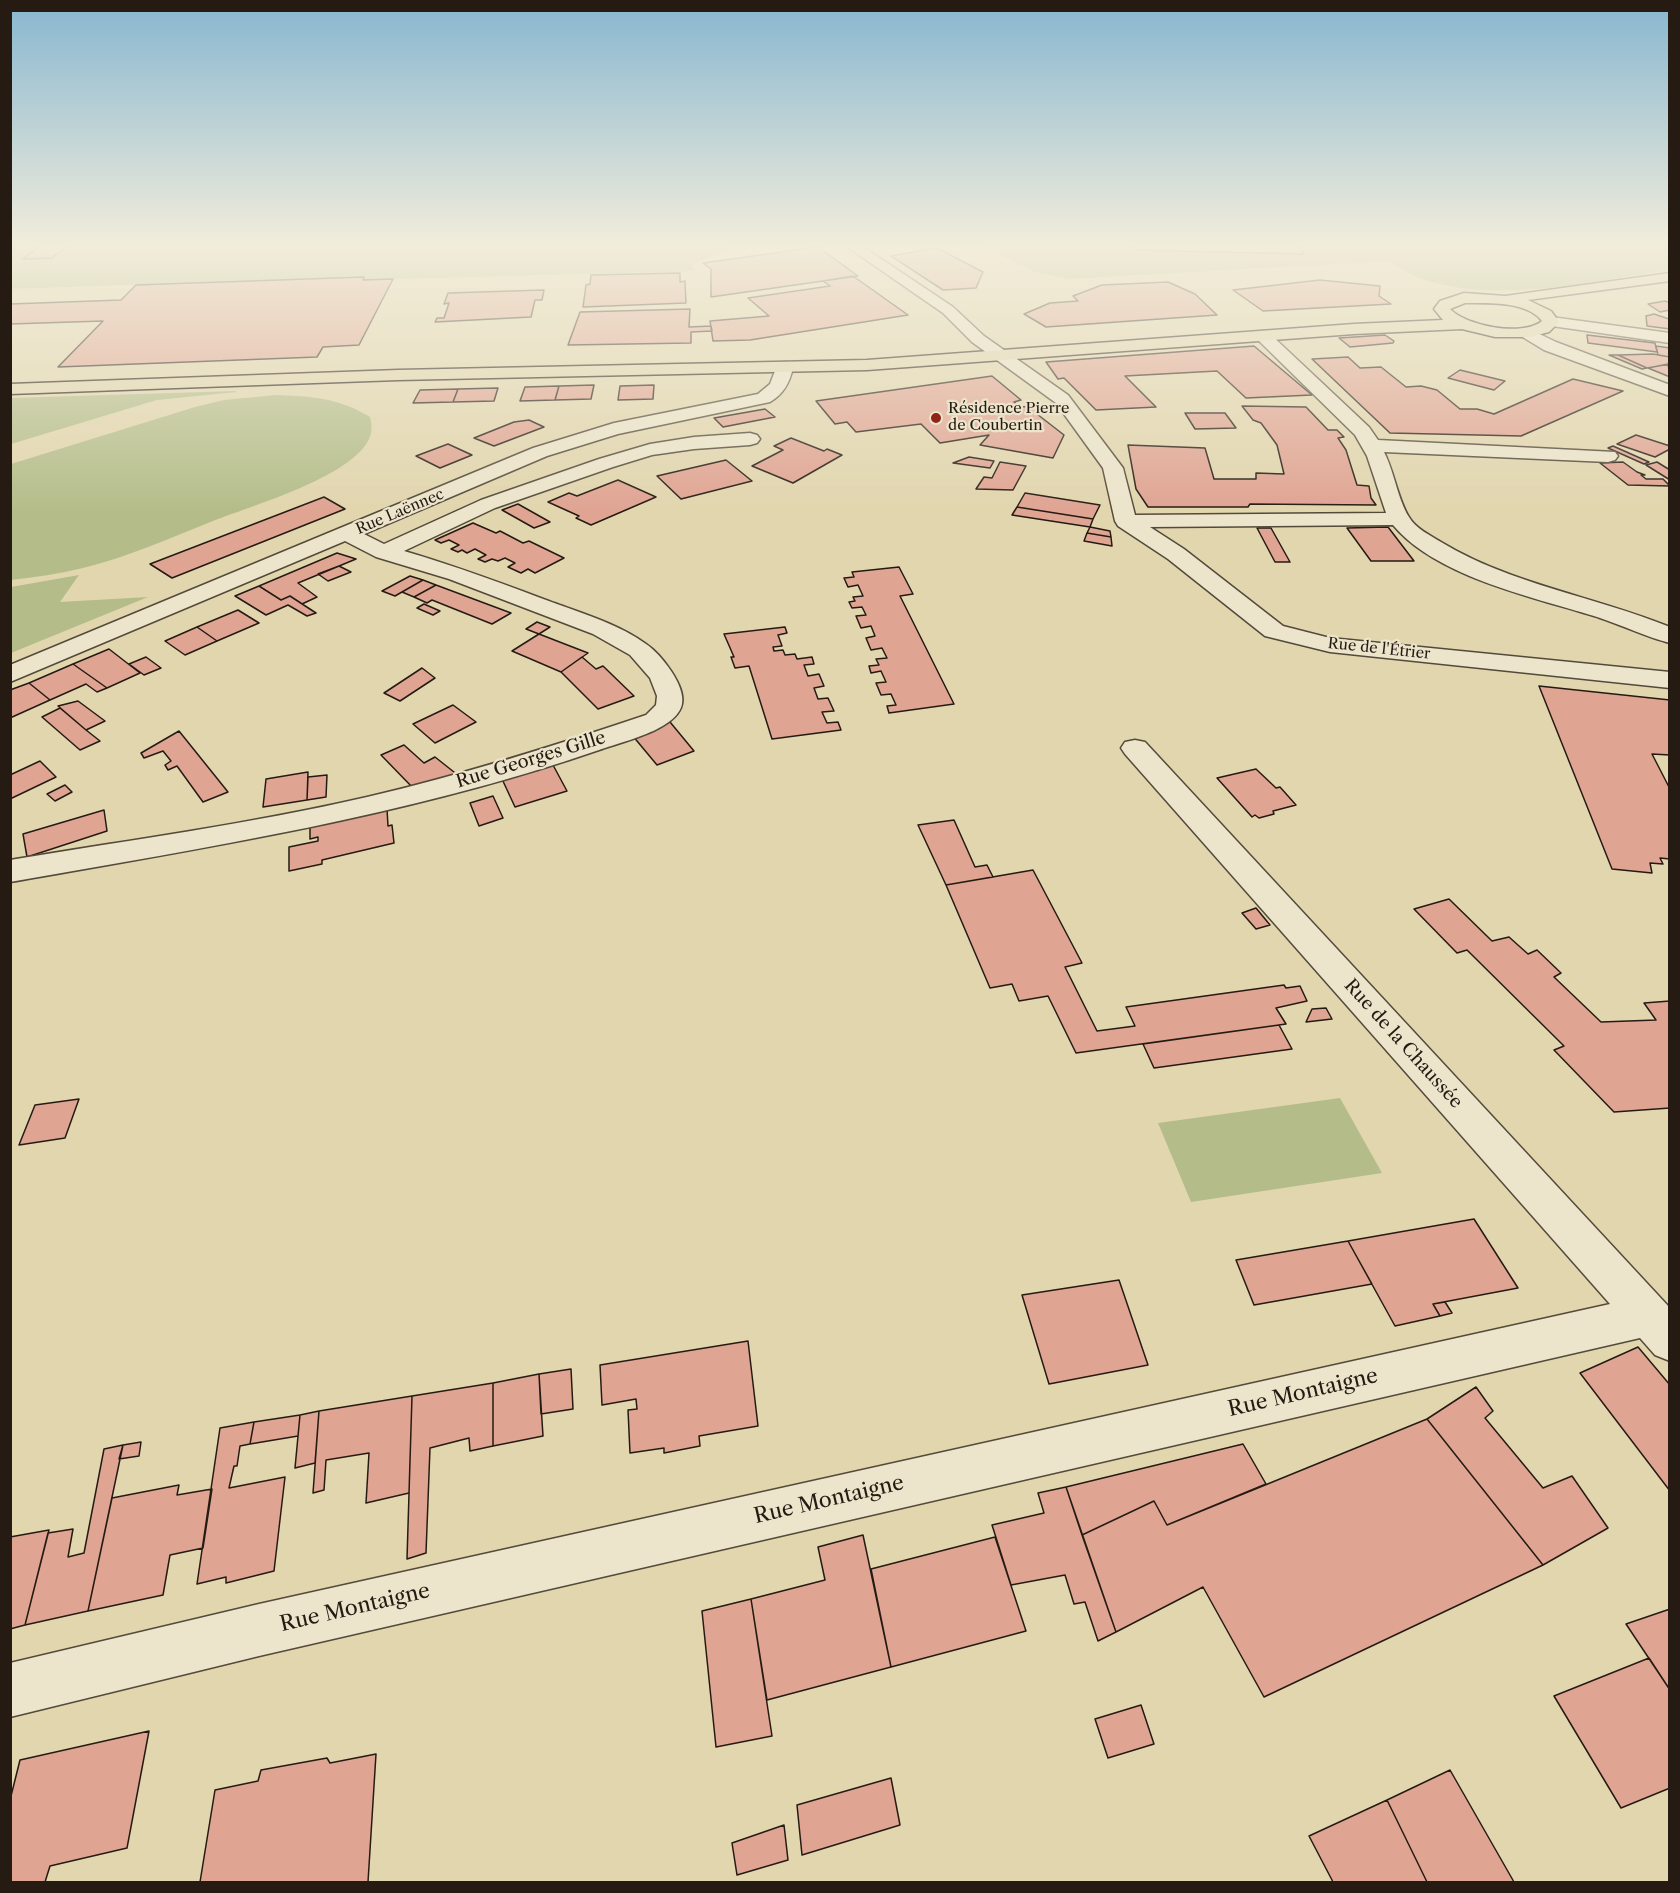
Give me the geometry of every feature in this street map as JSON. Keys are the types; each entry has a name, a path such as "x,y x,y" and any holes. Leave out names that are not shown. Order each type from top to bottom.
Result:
{"main road":[{"path":"10,389 387,375 867,365 994,350 1165,334"},
{"path":"10,378 367,366 994,350 1287,334"}],"street":[{"path":"976,334 1062,399 1113,468 1126,521 1399,519"},
{"path":"1529,334 1550,346 1670,391"},
{"path":"1649,334 1670,338"},
{"path":"1263,336 1362,431 1374,446 1399,519 1420,538 1445,556 1478,573 1639,622 1670,636"},
{"name":"Rue Laënnec","path":"10,674 573,441 614,429 764,398 774,393 781,382 784,367"},
{"path":"384,552 488,504 606,463 650,450 694,443 750,439"},
{"path":"1374,446 1608,456"},
{"name":"Rue de l'Étrier","path":"1126,521 1176,554 1274,631 1330,645 1670,680"},
{"name":"Rue Georges Gille","path":"10,871 366,807 475,779 562,753 655,721 669,707 670,696 662,676 639,650 602,629 457,574 384,552 347,534"},
{"name":"Rue de la Chaussée","path":"1135,748 1659,1328"},
{"name":"Rue Montaigne","path":"10,1690 259,1630 1659,1328"}],"green space":[{"path":"237,392 157,400 11,444 11,398"},
{"path":"276,395 324,399 359,411 370,417 372,429 369,440 351,459 335,471 272,500 100,564 11,580 11,464 195,407 224,400"},
{"path":"79,575 60,602 148,597 11,653 11,587"},
{"path":"1340,1098 1382,1173 1191,1202 1158,1123"}],"building":[{"path":"90,334 364,334 359,345 323,347 317,357 58,367"},
{"path":"572,334 691,334 691,343 568,345"},
{"path":"712,334 786,334 750,340 713,341"},
{"path":"1385,335 1394,341 1393,343 1350,347 1339,338"},
{"path":"1587,335 1655,343 1657,352 1588,343"},
{"path":"1254,346 1312,395 1246,398 1217,371 1125,376 1156,407 1096,410 1064,378 1058,379 1046,362"},
{"path":"1656,346 1670,348 1670,357 1658,355"},
{"path":"1653,354 1670,357 1670,364 1647,368 1618,355"},
{"path":"1609,355 1618,355 1647,368 1642,369"},
{"path":"1348,357 1360,368 1381,367 1406,387 1421,386 1437,390 1460,409 1477,409 1494,414 1573,379 1623,391 1521,436 1390,433 1312,359"},
{"path":"1668,364 1670,377 1648,368"},
{"path":"1460,370 1505,381 1494,390 1448,378"},
{"name":"Résidence Pierre de Coubertin","path":"992,376 1021,400 1014,402 1021,407 1034,406 1044,413 1037,414 1064,435 1053,458 980,445 989,435 940,443 921,424 856,432 847,422 835,424 816,401"},
{"path":"594,385 591,399 555,400 559,386"},
{"path":"654,385 653,399 618,400 620,386"},
{"path":"559,386 555,400 520,401 525,387"},
{"path":"498,388 494,401 453,402 458,389"},
{"path":"458,389 453,402 413,403 420,390"},
{"path":"1242,406 1306,407 1328,430 1337,430 1344,437 1338,438 1346,450 1357,485 1369,486 1371,498 1376,505 1250,504 1248,507 1148,507 1136,489 1128,445 1205,448 1214,479 1256,479 1256,473 1284,474 1277,445 1261,423 1253,420"},
{"path":"765,409 775,417 723,427 714,418"},
{"path":"1185,413 1225,413 1236,428 1195,429"},
{"path":"529,420 544,427 494,446 474,438 514,422"},
{"path":"1636,435 1670,446 1670,449 1655,457 1617,444"},
{"path":"791,438 824,451 827,449 842,455 793,483 752,466 783,450 774,446"},
{"path":"448,444 472,455 440,468 416,456"},
{"path":"1613,446 1649,462 1644,464 1608,448"},
{"path":"969,457 994,461 990,468 953,463"},
{"path":"726,460 752,481 681,499 657,476"},
{"path":"1000,462 1026,466 1013,490 976,489 984,477 992,478"},
{"path":"1623,462 1645,475 1641,475 1646,479 1663,479 1670,486 1628,485 1600,463"},
{"path":"1657,462 1670,470 1670,480 1646,465"},
{"path":"618,480 656,497 591,525 576,518 579,516 548,502 569,493 577,496"},
{"path":"1025,493 1100,505 1093,519 1017,507"},
{"path":"324,497 345,509 172,578 150,564"},
{"path":"518,504 550,522 534,528 502,510"},
{"path":"1017,507 1093,519 1090,527 1012,515"},
{"path":"473,523 496,533 500,531 523,543 529,541 564,558 535,573 528,569 521,573 508,567 515,563 505,558 485,562 478,559 486,555 475,549 467,553 462,550 458,552 451,549 459,545 449,540 441,543 435,540"},
{"path":"1090,527 1110,531 1111,537 1087,533"},
{"path":"1388,527 1414,561 1371,561 1347,528"},
{"path":"1257,528 1271,528 1290,562 1275,562"},
{"path":"1087,533 1111,537 1112,546 1084,541"},
{"path":"337,553 356,559 298,583 317,597 302,604 290,596 281,600 259,586"},
{"path":"339,566 351,572 328,581 318,574"},
{"path":"899,567 913,594 900,596 954,704 889,713 887,706 896,705 891,694 881,695 876,683 886,682 881,671 871,673 869,666 879,665 876,659 887,658 882,648 871,650 866,638 875,636 871,626 861,628 856,616 866,615 862,607 852,608 849,602 855,601 853,597 863,596 858,585 848,587 844,578 854,577 852,572"},
{"path":"410,576 423,580 395,596 382,591"},
{"path":"423,580 436,585 414,597 402,592"},
{"path":"436,585 511,613 492,624 432,600 427,603 414,597"},
{"path":"259,586 281,600 290,596 316,613 307,616 288,605 266,615 235,596"},
{"path":"424,604 440,611 433,615 417,608"},
{"path":"238,610 259,623 217,641 197,627"},
{"path":"537,622 550,627 539,634 526,629"},
{"path":"197,627 217,641 185,655 165,641"},
{"path":"785,627 787,633 778,635 782,646 773,647 774,651 783,650 785,655 795,654 797,659 812,657 814,664 804,665 808,676 819,674 824,686 814,688 818,699 828,698 834,711 822,712 827,723 838,722 841,730 772,739 749,666 735,668 731,657 734,657 724,634"},
{"path":"539,634 588,653 561,672 512,651"},
{"path":"109,649 140,673 107,688 73,664"},
{"path":"146,657 161,668 144,675 129,664"},
{"path":"582,657 596,669 603,666 634,696 598,709 561,672"},
{"path":"73,664 107,688 97,692 86,684 50,700 29,683"},
{"path":"422,668 435,678 400,701 384,693"},
{"path":"29,683 50,700 10,718 10,690"},
{"path":"1539,686 1670,700 1670,755 1652,754 1670,789 1670,859 1660,858 1663,864 1650,863 1652,873 1612,869"},
{"path":"78,701 105,721 86,730 58,706"},
{"path":"453,705 476,722 435,743 413,724"},
{"path":"60,708 100,741 80,750 42,717"},
{"path":"670,722 694,751 657,765 632,735"},
{"path":"179,731 228,792 203,802 177,766 168,770 165,765 171,761 163,751 144,758 141,753"},
{"path":"404,745 424,763 435,757 459,776 414,789 381,755"},
{"path":"40,761 56,777 10,799 10,775"},
{"path":"553,765 567,791 515,807 502,779"},
{"path":"1256,769 1276,788 1280,787 1296,805 1273,811 1274,814 1259,818 1255,815 1252,817 1217,778"},
{"path":"308,772 307,800 263,807 266,779"},
{"path":"327,775 326,797 307,800 308,777"},
{"path":"65,785 72,792 55,801 47,794"},
{"path":"493,796 503,818 479,826 470,803"},
{"path":"387,809 388,826 392,825 394,843 322,860 322,864 289,871 289,847 318,841 318,837 310,839 310,826"},
{"path":"104,810 107,831 27,857 23,834"},
{"path":"954,820 975,867 987,865 993,877 946,885 918,825"},
{"path":"1033,870 1082,963 1065,967 1097,1031 1135,1026 1126,1007 1284,985 1286,988 1300,986 1307,1001 1276,1008 1286,1024 1076,1053 1048,996 1019,1001 1012,984 990,988 946,885"},
{"path":"1449,899 1492,941 1509,937 1528,954 1537,950 1561,973 1554,977 1601,1022 1656,1020 1644,1003 1670,1001 1670,1108 1614,1112 1554,1050 1564,1046 1467,950 1457,953 1414,909"},
{"path":"1256,908 1270,925 1256,929 1242,913"},
{"path":"1326,1008 1332,1019 1306,1022 1312,1009"},
{"path":"1279,1025 1292,1049 1154,1068 1143,1044"},
{"path":"79,1099 65,1138 19,1145 35,1105"},
{"path":"1474,1219 1518,1288 1433,1304 1440,1316 1395,1326 1348,1241"},
{"path":"1348,1241 1372,1284 1254,1305 1236,1260"},
{"path":"1119,1280 1148,1365 1049,1384 1022,1295"},
{"path":"1445,1302 1452,1313 1440,1316 1433,1304"},
{"path":"748,1341 758,1426 699,1436 700,1446 664,1453 664,1448 630,1453 628,1410 637,1409 636,1399 602,1405 600,1365"},
{"path":"1638,1347 1670,1385 1670,1491 1580,1373"},
{"path":"571,1369 573,1409 541,1414 539,1374"},
{"path":"539,1374 543,1436 493,1446 493,1383"},
{"path":"493,1383 493,1446 470,1451 469,1438 430,1448 426,1553 407,1559 412,1396"},
{"path":"1476,1387 1493,1411 1485,1418 1543,1488 1572,1476 1608,1528 1543,1565 1427,1419"},
{"path":"412,1396 409,1493 366,1503 369,1453 326,1460 324,1490 313,1493 319,1411"},
{"path":"319,1411 315,1463 295,1468 300,1415"},
{"path":"300,1415 298,1436 250,1444 254,1422"},
{"path":"1427,1419 1543,1565 1264,1697 1203,1587 1116,1632 1082,1535 1154,1501 1167,1525"},
{"path":"254,1422 250,1444 240,1446 237,1466 234,1466 229,1488 285,1477 274,1571 226,1583 226,1577 197,1584 220,1428"},
{"path":"141,1442 139,1456 119,1459 123,1445"},
{"path":"1243,1444 1266,1484 1167,1525 1154,1501 1082,1535 1066,1487"},
{"path":"123,1445 88,1611 25,1625 48,1533 73,1529 68,1557 84,1553 104,1449"},
{"path":"179,1485 177,1495 212,1489 203,1548 170,1555 163,1595 88,1611 112,1498"},
{"path":"1066,1487 1116,1632 1098,1641 1085,1602 1074,1604 1065,1575 1011,1585 992,1525 1044,1513 1038,1493"},
{"path":"49,1530 25,1625 10,1629 10,1537"},
{"path":"863,1535 891,1667 767,1700 751,1599 825,1580 818,1547"},
{"path":"995,1537 1026,1631 891,1667 871,1569"},
{"path":"751,1599 772,1736 716,1747 702,1611"},
{"path":"1670,1609 1670,1690 1626,1624"},
{"path":"1649,1658 1670,1690 1670,1788 1621,1808 1554,1696"},
{"path":"1141,1705 1154,1744 1108,1758 1095,1719"},
{"path":"149,1731 127,1848 50,1866 45,1882 10,1882 10,1800 20,1760"},
{"path":"376,1754 368,1882 200,1882 215,1790 258,1781 261,1770 327,1758 330,1763"},
{"path":"1450,1770 1514,1882 1427,1882 1387,1800"},
{"path":"891,1778 900,1825 802,1855 797,1805"},
{"path":"1387,1800 1427,1882 1333,1882 1309,1836"},
{"path":"784,1825 788,1860 737,1875 732,1843"}],"place":[{"name":"Résidence Pierre de Coubertin","path":"936,418"}]}
